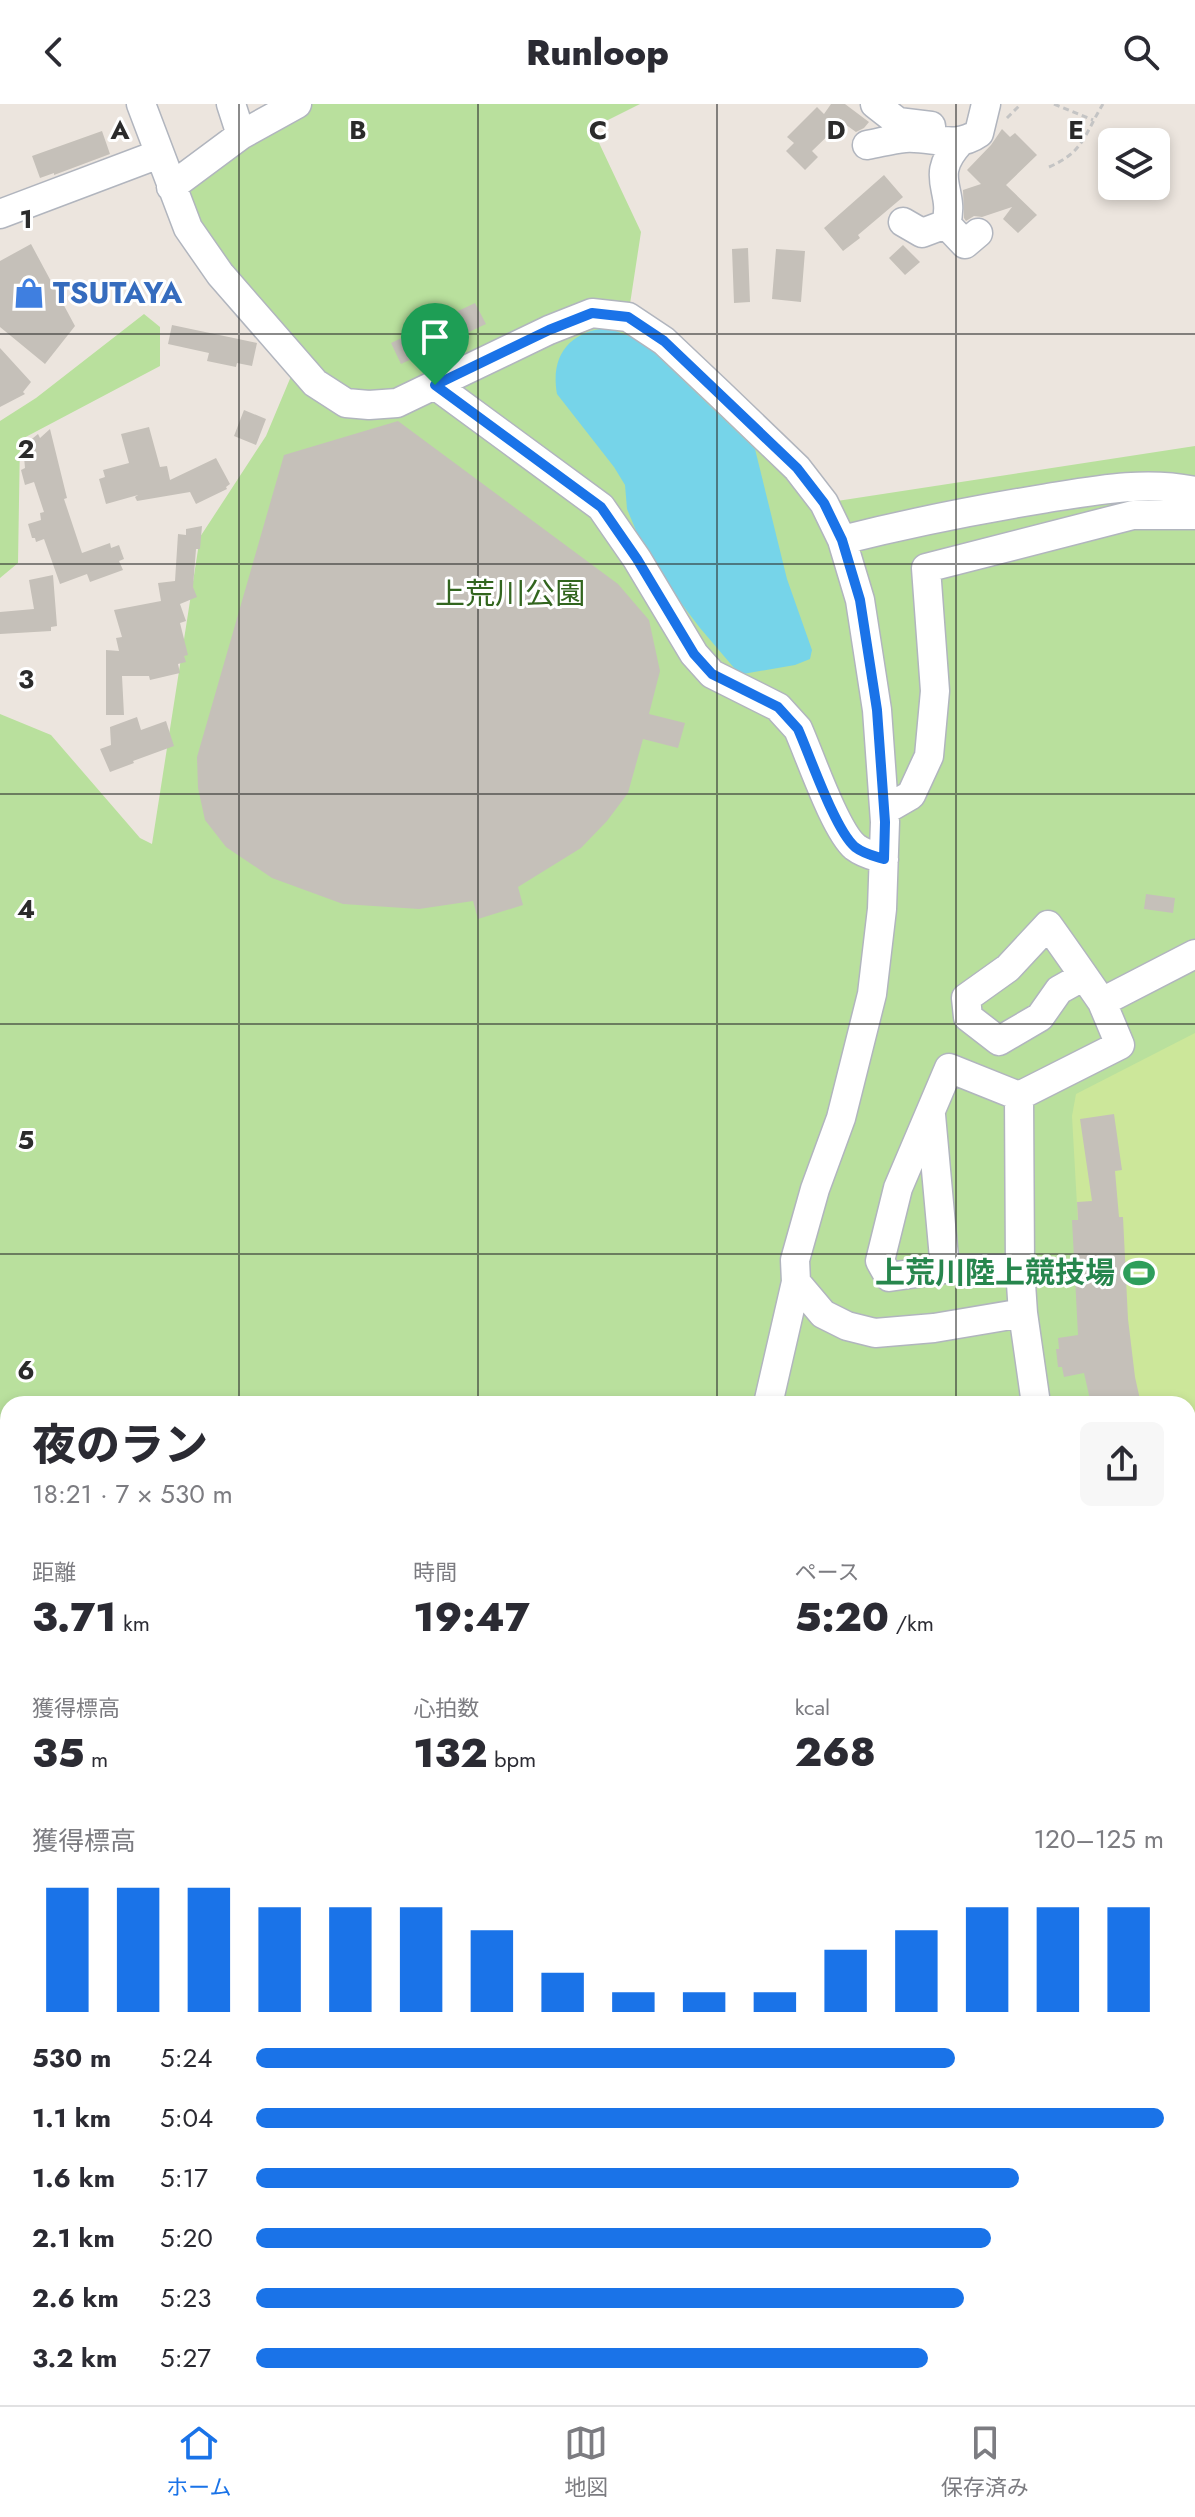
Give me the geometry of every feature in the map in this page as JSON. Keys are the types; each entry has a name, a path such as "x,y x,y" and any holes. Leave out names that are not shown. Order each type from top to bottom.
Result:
{"street":[{"path":"141,104 188,228 220,274 315,383 346,403 397,403 549,330 592,313 628,317 664,341 797,468 824,503 842,540 860,600 877,710 885,810 882,909 872,994 841,1118 815,1189 795,1260 796,1282 770,1396"},
{"path":"231,104 241,135"},
{"path":"171,187 241,135 297,104"},
{"path":"875,104 898,122 970,138"},
{"path":"946,224 948,215 943,172 947,156 970,138 986,104"},
{"path":"867,145 907,138 970,138"},
{"path":"0,214 159,154"},
{"path":"903,222 922,233 946,224"},
{"path":"946,224 965,244 978,233"},
{"path":"435,385 601,507 637,559 694,654 712,674 762,698 791,719 839,823 853,845 884,859"},
{"path":"842,540 912,523 1115,487 1178,487 1195,491"},
{"path":"885,810 911,795 929,756 935,691 926,568 1133,515 1195,515"},
{"path":"1102,1002 1195,954"},
{"path":"1020,1269 945,1269 889,1277 880,1261 898,1188 949,1068 1019,1096 1120,1045 1102,1002 1084,976"},
{"path":"1019,1096 1020,1269 1035,1396"},
{"path":"931,1114 945,1269"},
{"path":"796,1282 823,1314 847,1326 875,1333 934,1328 1023,1313"}],"path":[{"path":"1054,104 1093,120"},
{"path":"1049,167 1069,158 1079,147 1103,104"}],"green space":[{"name":"上荒川公園","path":"297,104 640,104 592,128 641,232 628,317 824,503 1195,446 1195,1396 0,1396 0,714 51,735 140,838 152,844 200,537 266,436 297,362 171,187"},
{"path":"144,314 160,327 160,366 20,440 18,563 0,578 0,421 36,398"},
{"name":"上荒川陸上競技場","path":"1195,1033 1195,1396 1094,1396 1078,1223 1072,1116 1076,1094"}],"water":[{"path":"608,328 642,341 755,449 787,579 812,650 810,659 795,665 743,674 735,669 678,599 637,533 627,509 625,485 557,394 557,368 566,348 583,334"}],"building":[{"path":"831,104 845,104 869,122 856,132 842,122 812,151 818,157 805,170 786,151 794,143 787,137 817,107 824,114"},
{"path":"1002,129 1010,137 1015,133 1037,155 1006,185 1037,215 1018,233 1003,219 1012,207 982,217 974,216 966,221 964,218 963,190 981,184 967,170"},
{"path":"102,131 110,154 40,178 32,156"},
{"path":"884,175 903,197 843,251 824,228"},
{"name":"TSUTAYA","path":"31,244 75,326 45,364 0,327 0,261"},
{"path":"903,245 920,262 905,275 889,258"},
{"path":"748,248 750,302 734,303 732,249"},
{"path":"776,249 805,251 801,302 772,299"},
{"path":"475,303 486,324 401,364 391,343"},
{"path":"172,325 257,343 252,366 237,363 236,367 207,361 209,353 168,344"},
{"path":"0,348 31,382 23,392 25,394 0,407"},
{"path":"244,410 266,419 256,445 234,436"},
{"path":"398,421 618,584 649,620 660,671 649,714 685,723 678,748 643,739 628,793 581,848 518,887 523,905 478,919 473,901 419,909 343,904 272,878 226,847 205,820 198,788 197,757 284,455"},
{"path":"149,427 160,467 167,466 170,480 216,458 230,484 227,489 196,504 190,492 137,501 135,497 138,495 106,504 99,479 105,477 103,470 129,463 121,434"},
{"path":"50,429 67,498 64,499 82,553 110,543 111,548 119,545 124,559 119,561 123,570 90,582 87,574 60,584 44,539 36,542 32,538 28,524 41,520 40,513 44,512 34,482 25,485 21,470 25,468 23,446"},
{"path":"202,526 200,549 196,549 193,587 197,597 180,604 186,621 180,623 188,655 184,656 186,662 178,664 180,673 150,680 149,676 122,676 124,715 106,715 106,650 119,651 116,638 122,637 114,610 161,601 158,583 175,581 178,534 186,535 186,529"},
{"path":"53,575 57,626 51,627 51,631 0,634 0,612 34,609 29,580"},
{"path":"137,717 141,730 166,721 174,746 110,772 100,749 111,745 110,727"},
{"path":"1146,894 1175,898 1173,913 1144,909"},
{"path":"1114,1114 1122,1170 1115,1171 1119,1217 1123,1217 1128,1319 1139,1396 1089,1396 1084,1373 1064,1377 1062,1367 1058,1367 1058,1338 1078,1335 1072,1220 1078,1220 1077,1202 1092,1201 1080,1119"}],"place":[{"name":"TSUTAYA","path":"29,293"},
{"name":"上荒川陸上競技場","path":"1139,1273"}],"route":[{"path":"592,313 628,317 664,341 797,468 824,503 842,540 860,600 877,710 885,822 884,859 853,845 839,823 791,719 778,707 712,674 694,654 637,559 601,507 435,385 549,330 592,313"}]}
